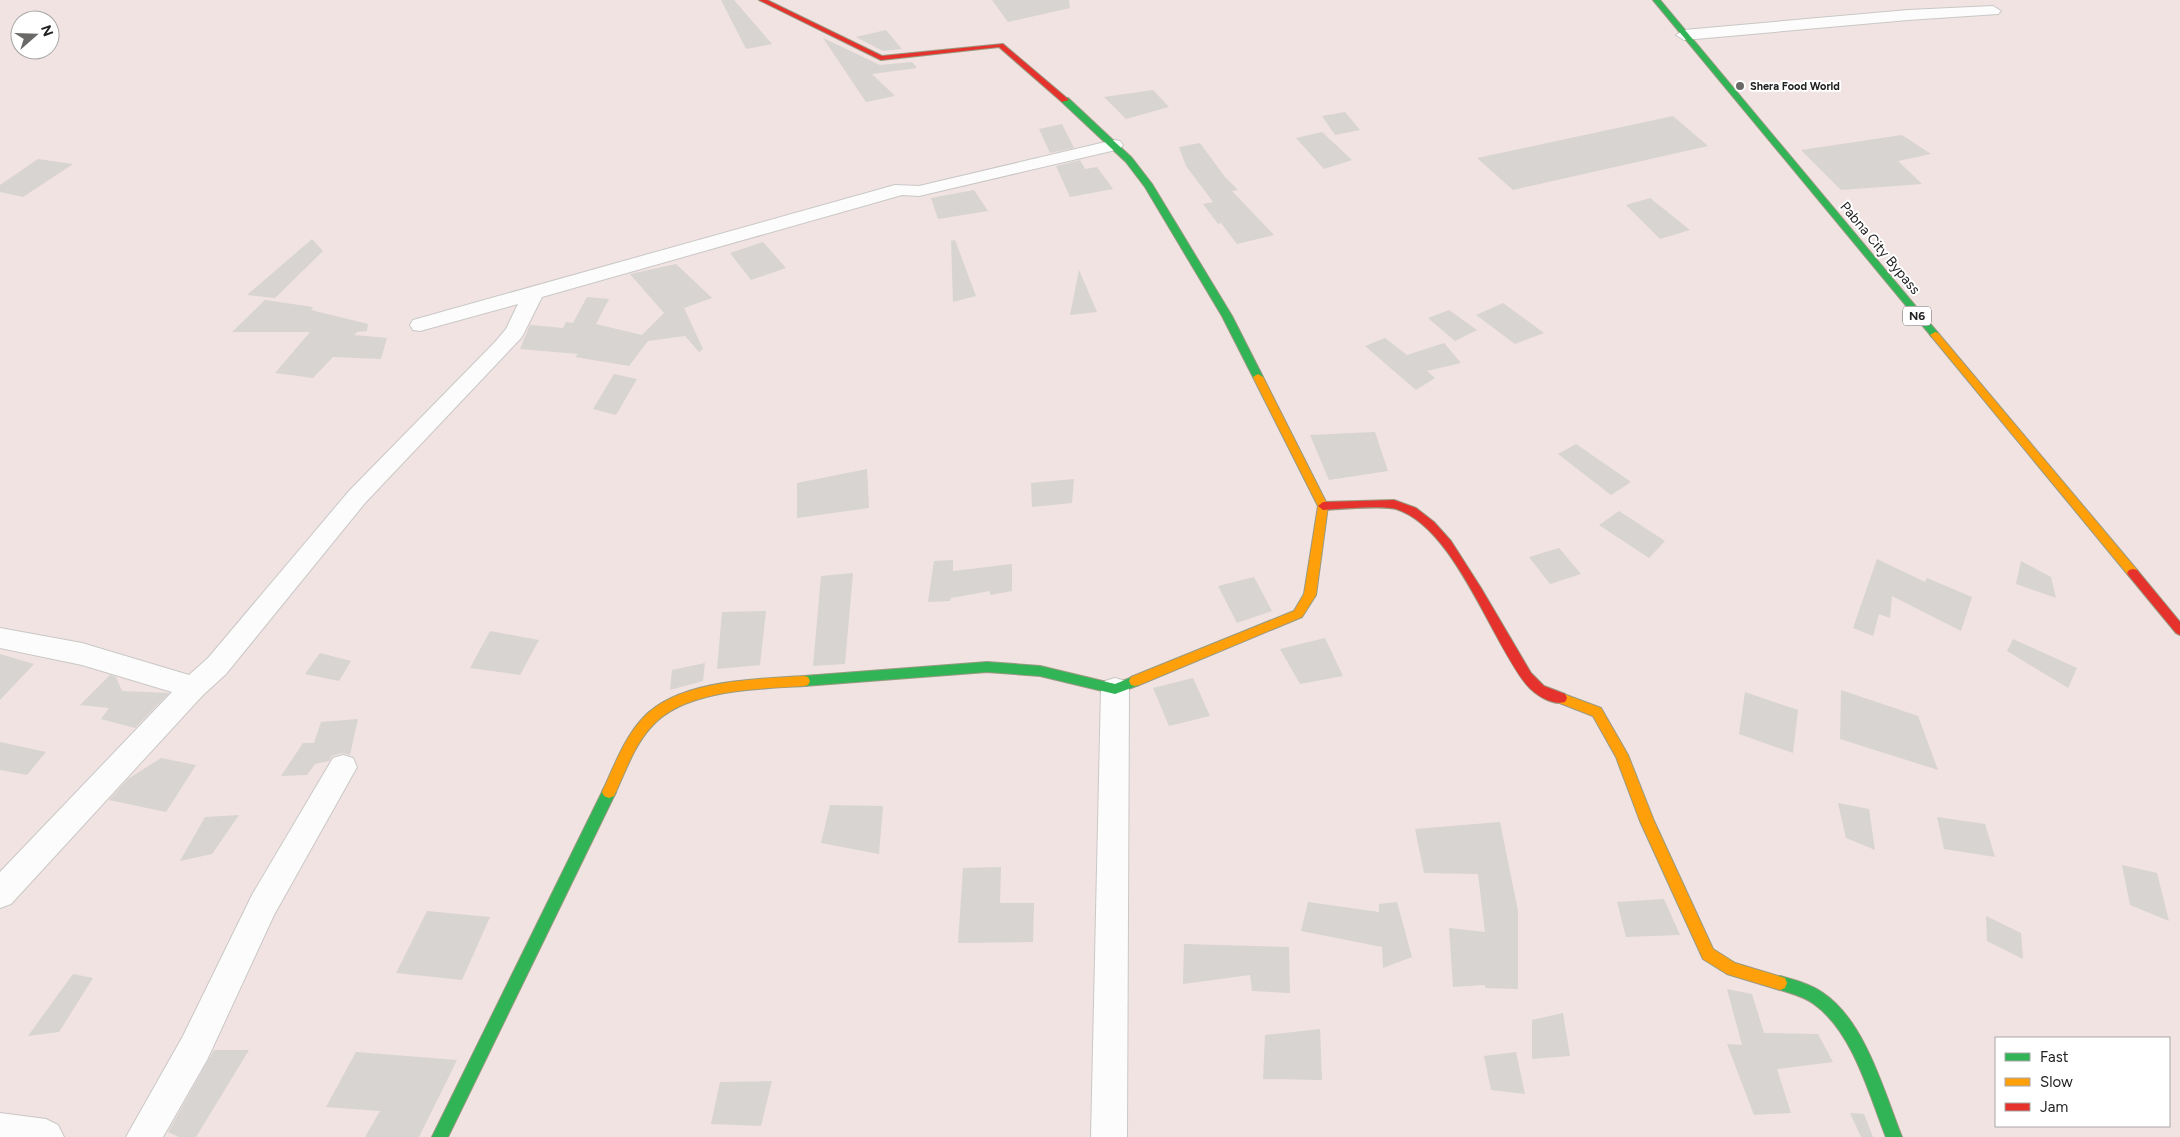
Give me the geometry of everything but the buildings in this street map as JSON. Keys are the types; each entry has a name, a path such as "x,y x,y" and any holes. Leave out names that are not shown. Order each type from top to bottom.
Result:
{"main road":[{"path":"440,1137 633,743 648,721 664,707 683,699 740,686 987,667 1040,671 1115,689 1298,614 1310,595 1323,506 1227,316 1149,186 1114,145 1076,109 1002,45 881,58 762,0"},
{"name":"Pabna City Bypass","path":"1656,0 2180,630"},
{"path":"1323,506 1402,505 1423,518 1449,547 1531,682 1547,694 1588,707 1597,712 1604,721 1622,755 1647,821 1708,954 1732,969 1804,990 1820,999 1835,1012 1848,1028 1894,1137"}],"street":[{"path":"1684,35 1908,15 1992,11"},
{"path":"420,325 901,189 919,191 1114,145"},
{"path":"0,894 193,687 217,666 357,497 502,347 515,332 533,294"},
{"path":"0,638 82,654 193,687"},
{"path":"1109,1137 1115,689"},
{"path":"144,1137 195,1048 263,905 343,767"},
{"path":"0,1131 46,1137"}],"shaded area":[{"path":"0,0 2180,0 2180,1137 0,1137"}],"traffic: fast":[{"path":"1656,0 1935,335"},
{"path":"1065,100 1129,160 1149,186 1227,316 1258,377"},
{"path":"804,681 987,667 1040,671 1115,689 1135,681"},
{"path":"440,1137 609,792"},
{"path":"1780,983 1815,996 1833,1010 1855,1043 1873,1082 1894,1137"}],"traffic: slow":[{"path":"1935,335 2133,573"},
{"path":"1135,681 1298,614 1310,595 1323,506 1258,377"},
{"path":"609,792 636,738 648,721 662,710 679,701 721,689 804,681"},
{"path":"1561,698 1597,712 1622,755 1647,821 1708,954 1732,969 1780,983"}],"traffic: jam":[{"path":"762,0 881,58 1001,45 1065,100"},
{"path":"1323,506 1394,504 1412,511 1430,525 1447,544 1462,567 1518,663 1533,685 1539,690 1561,698"},
{"path":"2133,573 2180,630"}],"place":[{"name":"Shera Food World","path":"1740,86"}]}
